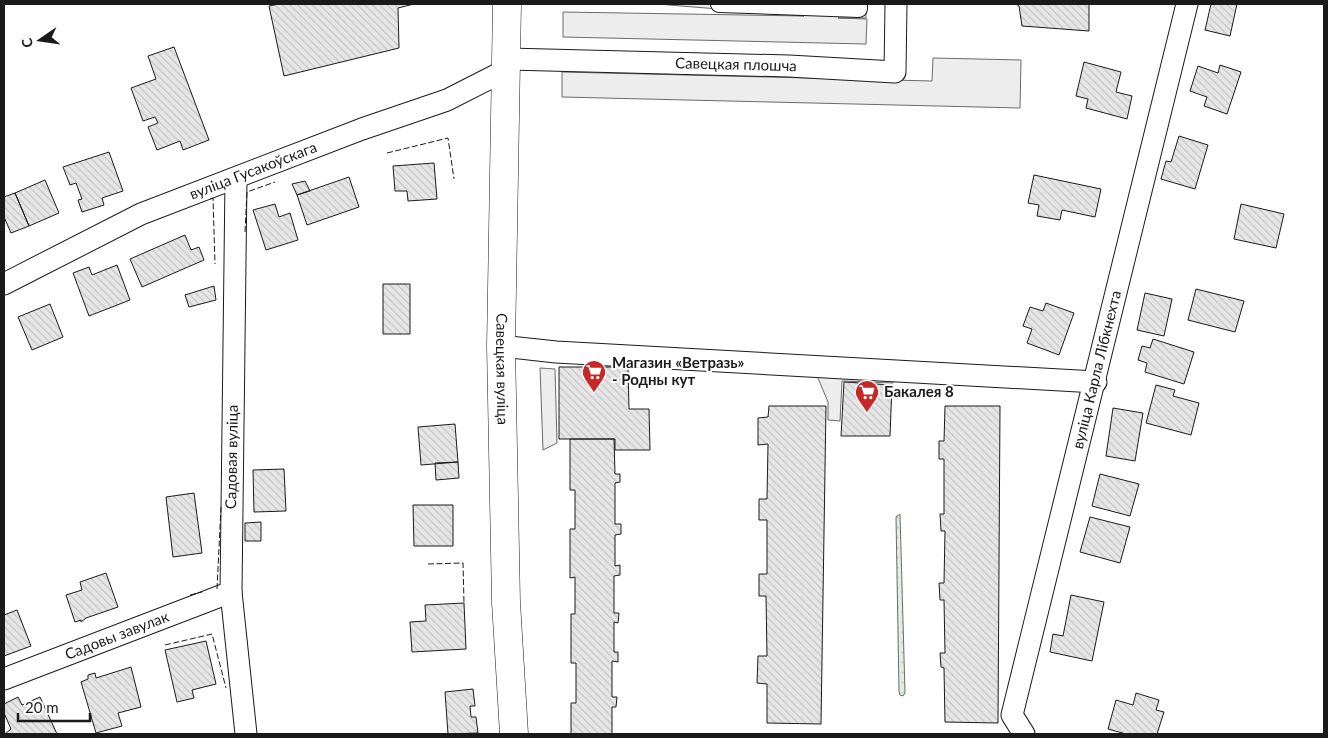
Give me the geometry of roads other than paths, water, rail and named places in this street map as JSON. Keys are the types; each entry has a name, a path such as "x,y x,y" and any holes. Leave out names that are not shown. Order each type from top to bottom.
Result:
{"street":[{"name":"Савецкая вуліца","path":"507,4 501,346 506,602 514,734"},
{"path":"719,4 814,6 859,10 859,4"},
{"name":"Савецкая плошча","path":"507,64 789,66 895,72 896,4"},
{"name":"вуліца Карла Лібкнехта","path":"1024,734 1012,715 1096,382 1187,4"},
{"name":"вуліца Гусакоўскага","path":"4,284 141,214 362,129 448,100 507,64"},
{"name":"Садовая вуліца","path":"236,179 231,592 246,734"},
{"path":"501,346 565,353 1096,382"},
{"name":"Садовы завулак","path":"4,679 231,592"}],"place":[{"name":"Магазин «Ветразь» - Родны кут","path":"594,393"},
{"name":"Бакалея 8","path":"867,413"}]}
